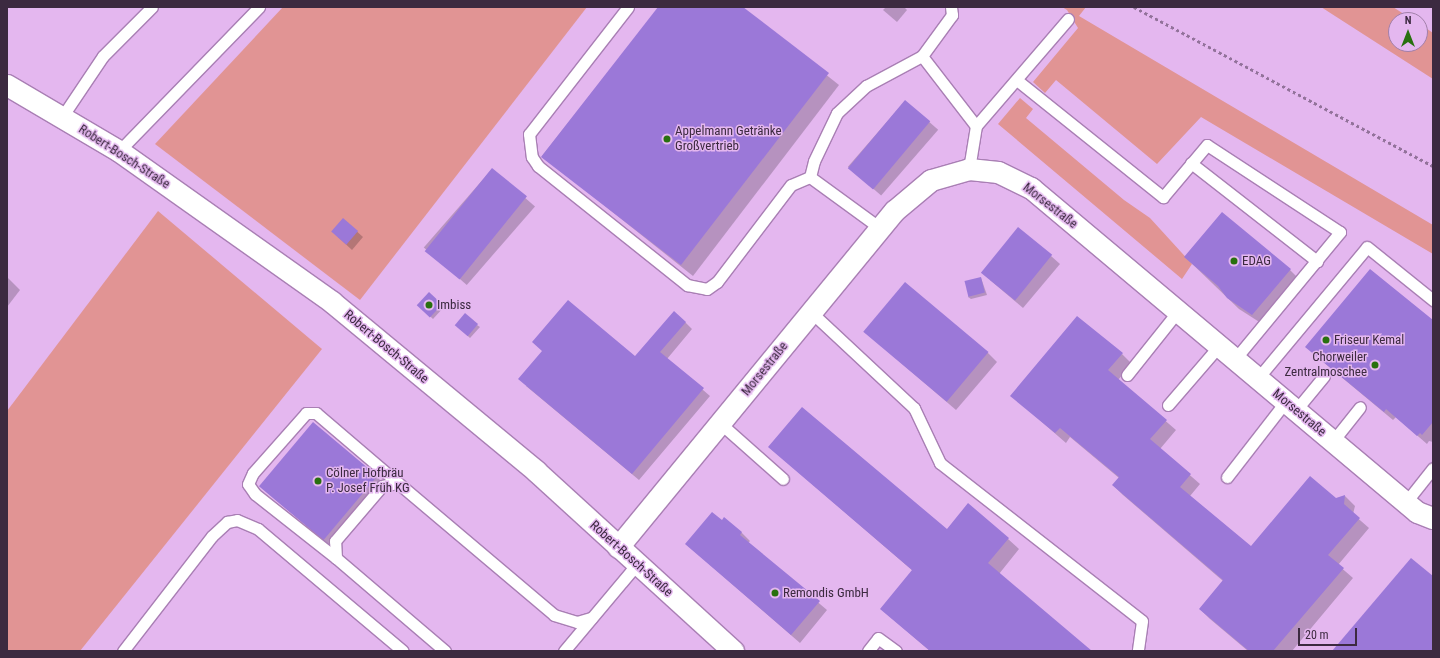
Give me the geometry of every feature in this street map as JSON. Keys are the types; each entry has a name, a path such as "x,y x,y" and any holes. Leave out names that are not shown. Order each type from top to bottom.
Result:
{"street":[{"name":"Robert-Bosch-Straße","path":"7,86 119,151 332,302 536,471 726,649"},
{"name":"Morsestraße","path":"618,547 894,211 931,180 969,169 998,172 1031,188 1417,512 1433,518"}],"lane":[{"path":"62,117 103,56 152,7"},
{"path":"119,151 259,7"},
{"path":"628,7 529,134 532,157 538,166 687,285 707,288 717,282 791,185 810,177"},
{"path":"810,177 814,161 837,113 866,86 922,56 952,15 951,7"},
{"path":"969,169 976,126 1018,80 1068,19"},
{"path":"922,56 976,126"},
{"path":"1018,80 1163,198 1207,145 1340,232 1235,359"},
{"path":"1192,163 1317,261"},
{"path":"810,177 880,228"},
{"path":"1258,378 1368,247 1433,300"},
{"path":"811,312 914,408 940,463 1142,621 1138,651"},
{"path":"1127,375 1178,312"},
{"path":"1168,404 1219,346"},
{"path":"1227,477 1291,405 1324,376"},
{"path":"1333,440 1360,407"},
{"path":"445,651 336,558 255,494 248,484 253,473 306,413 316,413 554,616 577,622 591,618"},
{"path":"720,423 782,479"},
{"path":"1406,502 1433,468"},
{"path":"336,558 335,541 382,486 398,483"},
{"path":"123,651 212,536 227,522 237,520 258,529 403,651"},
{"path":"564,651 637,564"},
{"path":"868,651 878,638 896,651"}],"path":[{"path":"1134,7 1433,166"}],"shaded area":[{"path":"283,7 587,7 360,300 155,144"},
{"path":"1062,7 1086,7 1079,16 1433,225 1433,254 1201,117 1157,164 1056,80 1045,93 1033,82 1078,28 1067,10"},
{"path":"1321,7 1393,7 1401,12 1388,12 1388,50"},
{"path":"1428,30 1433,33 1433,79 1391,52 1428,52"},
{"path":"1020,98 1033,109 1026,118 1124,200 1150,218 1192,264 1182,279 998,124"},
{"path":"158,211 322,349 80,651 7,651 7,411"}],"building":[{"name":"Appelmann Getränke Großvertrieb","path":"658,7 743,7 829,73 681,265 541,157"},
{"path":"905,100 930,121 873,189 848,168"},
{"path":"492,168 527,196 460,279 425,251"},
{"name":"EDAG","path":"1222,212 1291,269 1252,315 1227,298 1218,286 1184,257"},
{"path":"343,218 358,231 346,245 331,232"},
{"path":"1018,227 1052,255 1015,301 981,273"},
{"path":"1370,269 1433,320 1433,422 1422,435 1420,433 1417,436 1386,409 1384,412 1305,347"},
{"path":"981,277 985,293 968,297 965,281"},
{"path":"905,282 988,352 947,402 863,332"},
{"name":"Imbiss","path":"429,292 442,304 430,317 417,305"},
{"path":"568,300 635,356 674,311 686,322 660,352 704,388 632,474 518,379 542,351 532,342"},
{"path":"465,313 478,324 468,336 455,325"},
{"path":"1077,316 1123,353 1108,370 1167,420 1150,439 1191,474 1180,487 1251,546 1310,476 1336,498 1345,495 1344,504 1360,518 1328,555 1344,568 1273,651 1249,651 1199,609 1223,580 1112,485 1119,477 1060,428 1055,433 1010,396"},
{"path":"802,407 947,529 968,503 1009,538 988,563 1092,651 930,651 880,609 912,570 768,447"},
{"name":"Cölner Hofbräu P. Josef Früh KG","path":"313,422 377,476 323,540 259,486"},
{"name":"Remondis GmbH","path":"712,512 722,520 724,517 742,532 740,535 820,601 791,635 685,544"},
{"path":"1411,558 1433,576 1433,651 1332,651"}],"place":[{"name":"Appelmann Getränke Großvertrieb","path":"667,139"},
{"name":"EDAG","path":"1234,261"},
{"name":"Imbiss","path":"429,305"},
{"name":"Friseur Kemal","path":"1326,340"},
{"name":"Chorweiler Zentralmoschee","path":"1375,365"},
{"name":"Cölner Hofbräu P. Josef Früh KG","path":"318,481"},
{"name":"Remondis GmbH","path":"775,593"}]}
